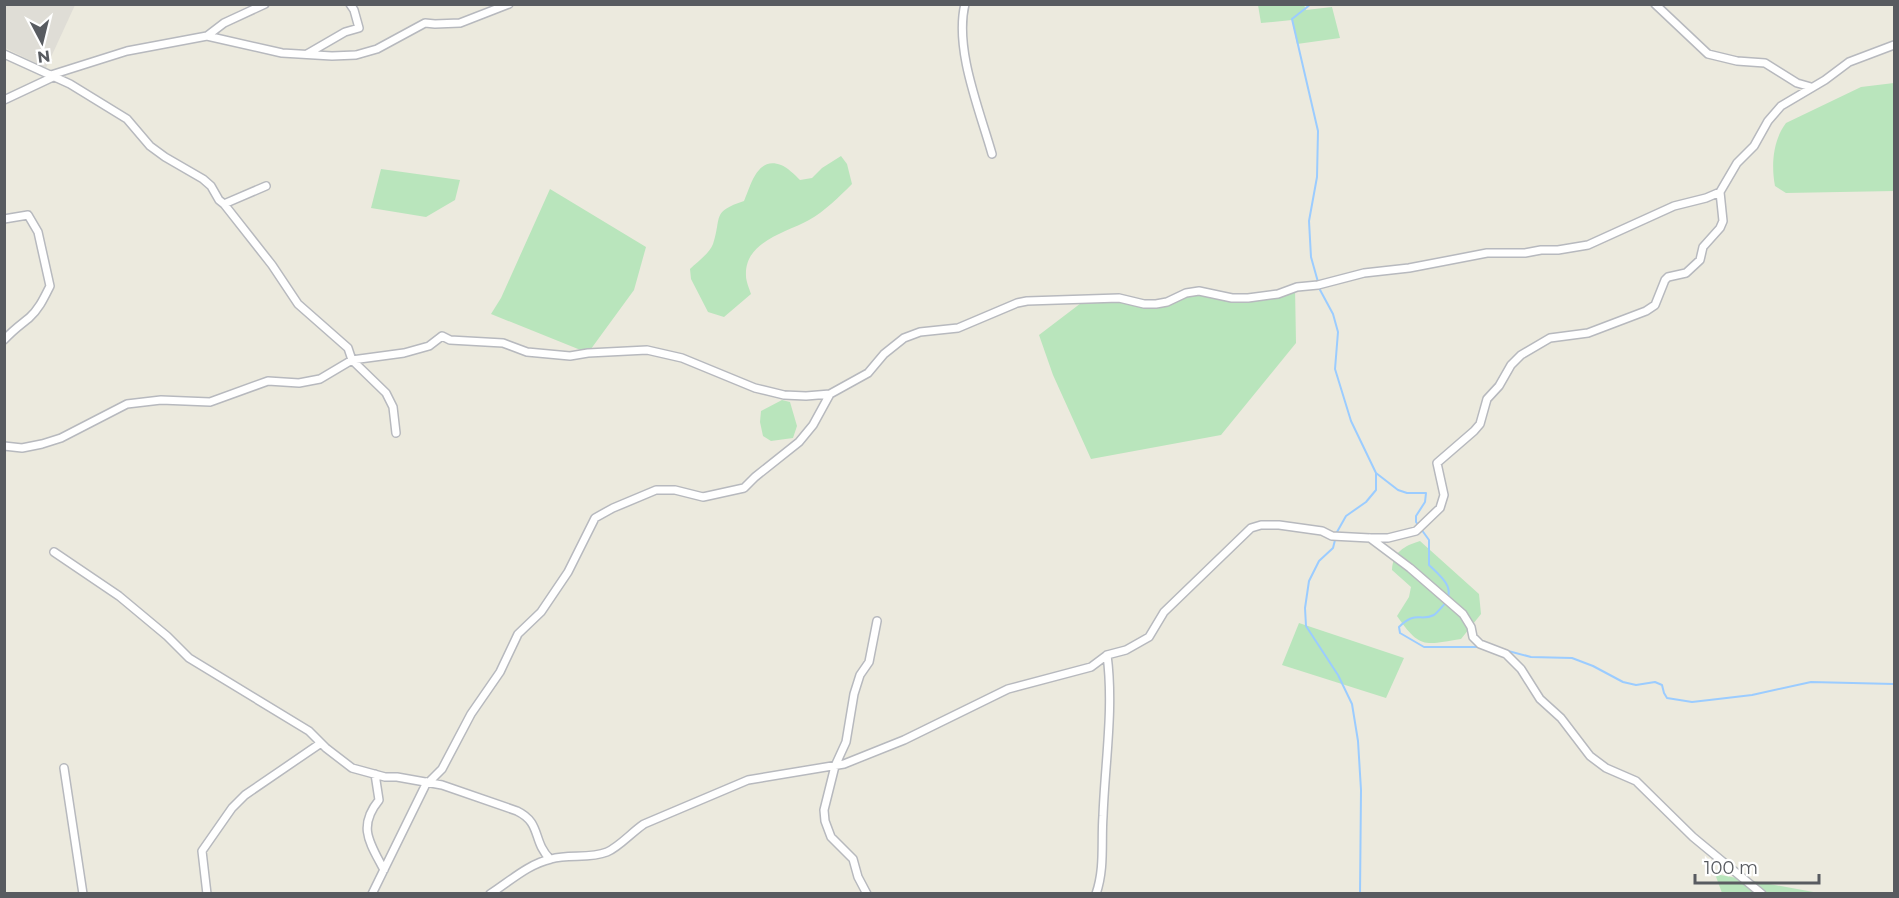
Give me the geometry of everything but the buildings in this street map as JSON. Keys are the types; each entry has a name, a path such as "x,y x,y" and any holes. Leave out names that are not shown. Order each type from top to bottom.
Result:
{"street":[{"path":"4,100 52,76 127,51 207,36 224,23 265,4"},
{"path":"307,54 345,32 359,28 350,4"},
{"path":"207,36 282,53 356,55 377,49 425,22 460,23 509,4"},
{"path":"965,4 964,47 973,90 992,154"},
{"path":"1655,4 1708,54 1737,61 1765,63 1797,83 1812,87"},
{"path":"490,894 520,874 550,859 610,851 644,824 748,780 844,764 904,740 1008,689 1090,667 1107,655 1126,650 1149,637 1164,612 1251,528 1260,525 1279,525 1322,531 1331,536 1370,538 1388,538 1416,531 1440,508 1444,495 1437,463 1480,424 1487,399 1499,386 1511,365 1521,355 1550,338 1588,333 1646,312 1655,305 1668,277 1686,273 1700,260 1707,242 1720,228 1723,221 1720,192 1737,163 1754,146 1768,121 1781,106 1825,80 1849,62 1894,45"},
{"path":"4,54 70,84 128,118 150,146 211,186 219,200 273,265 298,304 348,348 352,360 386,393 393,407 396,433"},
{"path":"224,204 266,186"},
{"path":"4,446 22,448 61,438 127,404 160,400 210,402 268,381 299,383 320,379 352,360 404,353 429,346 442,336 450,340 503,343 540,355 570,356 646,350 682,358 755,388 784,395 830,394 868,373 884,354 904,338 920,332 958,328 1017,303 1119,298 1144,304 1156,304 1167,302 1186,293 1199,291 1232,298 1248,298 1278,294 1297,287 1318,285 1364,273 1409,268 1487,253 1558,250 1588,245 1674,206 1720,192"},
{"path":"4,219 28,215 38,232 50,286 39,308 14,328 4,340"},
{"path":"372,894 428,782 442,769 471,714 500,672 518,634 541,612 568,572 596,518 613,508 656,490 675,490 703,497 744,488 754,477 799,442 813,425 830,394"},
{"path":"1370,538 1419,575 1463,614 1471,627 1473,638 1480,644 1506,654 1521,669 1540,699 1561,718 1590,756 1606,768 1636,781 1694,837 1762,894"},
{"path":"54,552 119,596 167,636 189,658 300,725 352,768 428,782 525,815 533,822 541,850 550,859"},
{"path":"867,894 858,877 853,859 831,837 824,810 835,766 846,741 854,694 860,675 870,662 877,621"},
{"path":"1096,894 1103,866 1103,815 1108,751 1110,672 1107,655"},
{"path":"207,894 202,851 232,808 245,795 321,743"},
{"path":"64,768 83,894"},
{"path":"375,774 379,800 370,813 366,831 384,870"}],"shaded area":[{"path":"5,4 75,5 46,68 5,48"}],"green space":[{"path":"1258,5 1304,5 1306,10 1332,7 1340,38 1297,44 1292,20 1261,23"},
{"path":"1894,83 1894,191 1786,193 1775,186 1774,153 1778,137 1786,123 1861,87"},
{"path":"841,156 847,164 852,184 832,204 815,216 759,246 747,264 746,278 751,294 724,317 708,312 691,279 690,269 711,248 722,212 744,201 752,180 766,165 773,163 783,166 800,180 812,178 822,168"},
{"path":"381,169 460,180 455,200 426,217 371,208"},
{"path":"550,189 646,247 634,290 588,353 491,314 501,298"},
{"path":"1295,287 1296,343 1221,435 1091,459 1053,375 1039,335 1085,300 1119,299 1150,306 1193,292 1248,300"},
{"path":"782,400 790,402 797,426 793,438 771,441 763,436 760,422 761,411"},
{"path":"1420,541 1479,594 1481,614 1461,639 1439,643 1424,642 1412,634 1397,616 1409,597 1411,587 1392,570 1393,564 1400,551"},
{"path":"1299,623 1404,658 1386,698 1282,665"},
{"path":"1715,874 1819,893 1722,893"}],"waterway":[{"path":"1311,4 1292,19 1318,131 1317,177 1309,221 1311,257 1318,282"},
{"path":"1319,288 1333,314 1338,332 1335,369 1351,421 1376,473 1376,490 1366,502 1346,516 1337,532 1333,548 1319,561 1309,581 1305,608 1306,626 1338,675 1352,704 1358,741 1361,790 1360,894"},
{"path":"1376,473 1398,490 1407,493 1426,493 1425,502 1416,516 1416,522 1429,540 1429,565 1444,580 1449,590 1446,602 1434,615 1410,619 1399,627 1400,633 1424,647 1479,647"},
{"path":"1497,648 1531,657 1572,658 1623,682 1636,685 1655,682 1662,685 1667,698 1692,702 1752,695 1811,682 1894,684"}]}
